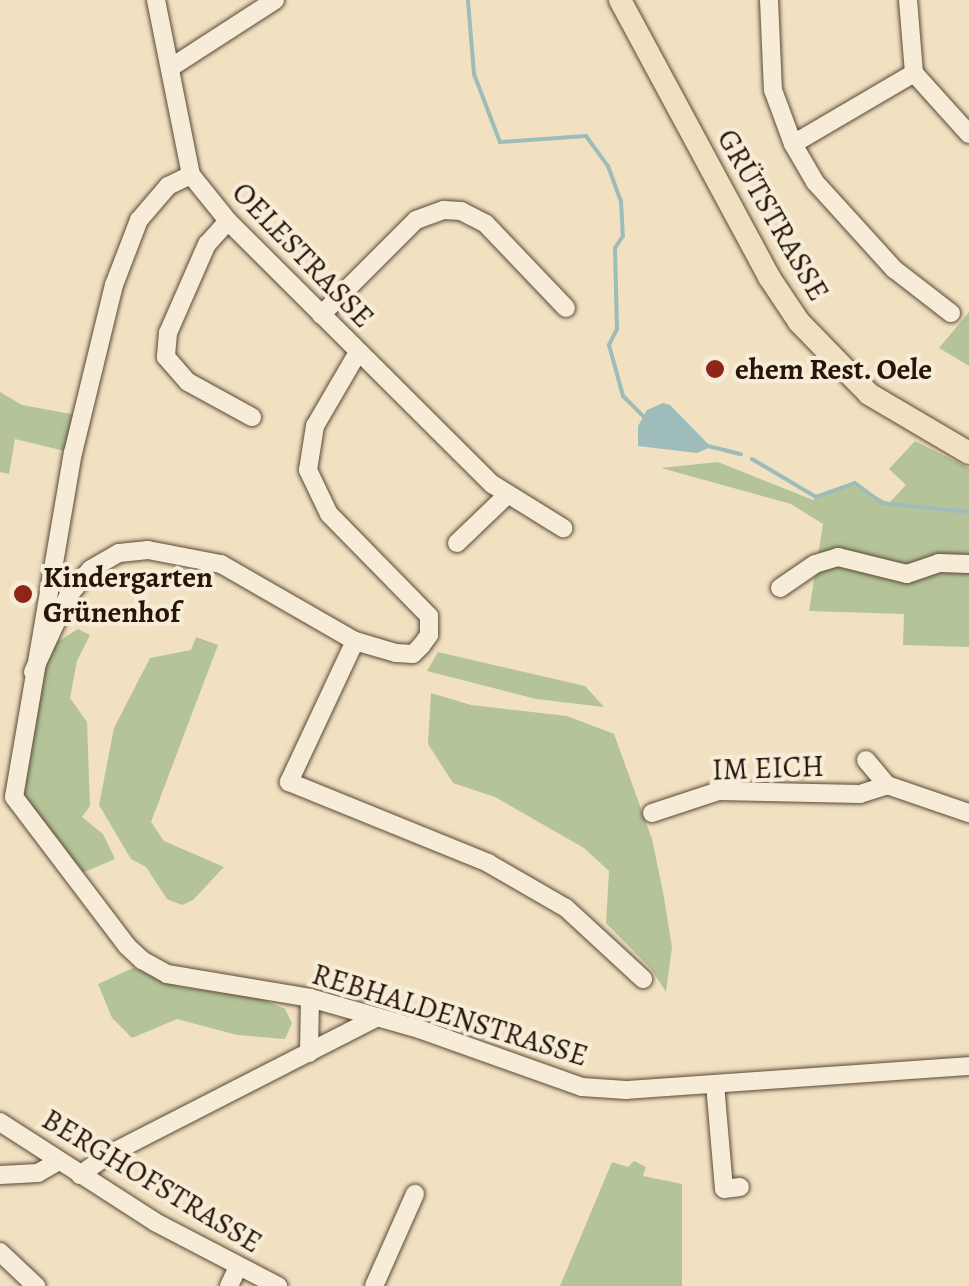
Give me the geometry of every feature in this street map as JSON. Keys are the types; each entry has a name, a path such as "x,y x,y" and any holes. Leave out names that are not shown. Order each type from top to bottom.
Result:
{"main road":[{"name":"GRÜTSTRASSE","path":"620,0 768,277 799,322 869,394 969,453"}],"street":[{"name":"OELESTRASSE","path":"156,0 191,175 228,221 321,315 507,494 563,528"},
{"path":"170,68 276,0"},
{"path":"770,0 772,90 793,144 816,182 894,268 951,313"},
{"path":"908,0 914,73 969,134"},
{"path":"793,144 914,73"},
{"path":"7,799 73,454 114,285 139,220 168,186 191,175"},
{"path":"321,315 416,220 444,210 462,211 486,224 566,308"},
{"path":"228,221 207,244 168,333 166,357 188,382 252,417"},
{"path":"33,672 68,596 91,569 120,553 148,550 221,564 355,641 396,654 413,654 429,635 429,616 330,514 308,470 315,426 358,352"},
{"path":"458,542 507,494"},
{"path":"780,588 816,564 838,557 907,574 940,563 969,564"},
{"path":"355,641 289,782 488,864 566,908 643,979"},
{"name":"IM EICH","path":"866,760 888,785 969,813"},
{"name":"IM EICH","path":"652,813 719,791 860,794 888,785"},
{"name":"REBHALDENSTRASSE","path":"7,799 127,946 148,965 178,976 310,998 582,1087 626,1090 969,1066"},
{"path":"309,1053 310,998"},
{"path":"80,1175 106,1156 378,1018"},
{"path":"715,1084 724,1189 740,1188"},
{"name":"BERGHOFSTRASSE","path":"0,1122 80,1175 278,1286"},
{"path":"0,1176 38,1173 59,1161"},
{"path":"374,1286 415,1194"},
{"path":"0,1252 36,1286"},
{"path":"229,1286 238,1266"}],"green space":[{"path":"969,312 969,366 939,348"},
{"path":"0,392 22,405 82,416 73,453 15,439 9,474 0,472"},
{"path":"915,441 969,468 969,647 903,645 904,614 809,611 823,524 791,504 661,468 718,462 813,500 850,483 889,503 906,485 889,469"},
{"path":"78,629 90,635 77,661 70,698 87,722 90,806 82,817 103,834 115,859 75,876 14,797 33,672 51,646"},
{"path":"196,637 218,645 151,822 164,841 224,867 193,900 182,905 167,899 146,867 131,859 99,805 114,728 150,658 191,650"},
{"path":"438,652 585,686 604,707 536,699 427,671"},
{"path":"431,693 471,705 567,716 614,734 652,839 663,892 672,947 666,992 651,969 606,923 609,871 584,848 495,797 453,783 428,744"},
{"path":"133,968 181,987 259,998 285,1009 292,1023 285,1039 237,1035 177,1019 132,1038 112,1018 98,984"},
{"path":"634,1161 646,1167 643,1176 682,1184 682,1286 560,1286 612,1162 628,1167"}],"water":[{"path":"663,403 670,405 711,447 697,453 638,446 638,426 647,410"}],"waterway":[{"path":"468,1 474,74 500,142 586,136 608,166 621,201 623,236 615,248 617,329 609,345 623,396 645,418"},
{"path":"708,446 741,454"},
{"path":"752,459 816,497 855,483 882,503 969,512"}],"place":[{"name":"ehem Rest. Oele","path":"715,369"},
{"name":"Kindergarten Grünenhof","path":"23,594"}]}
